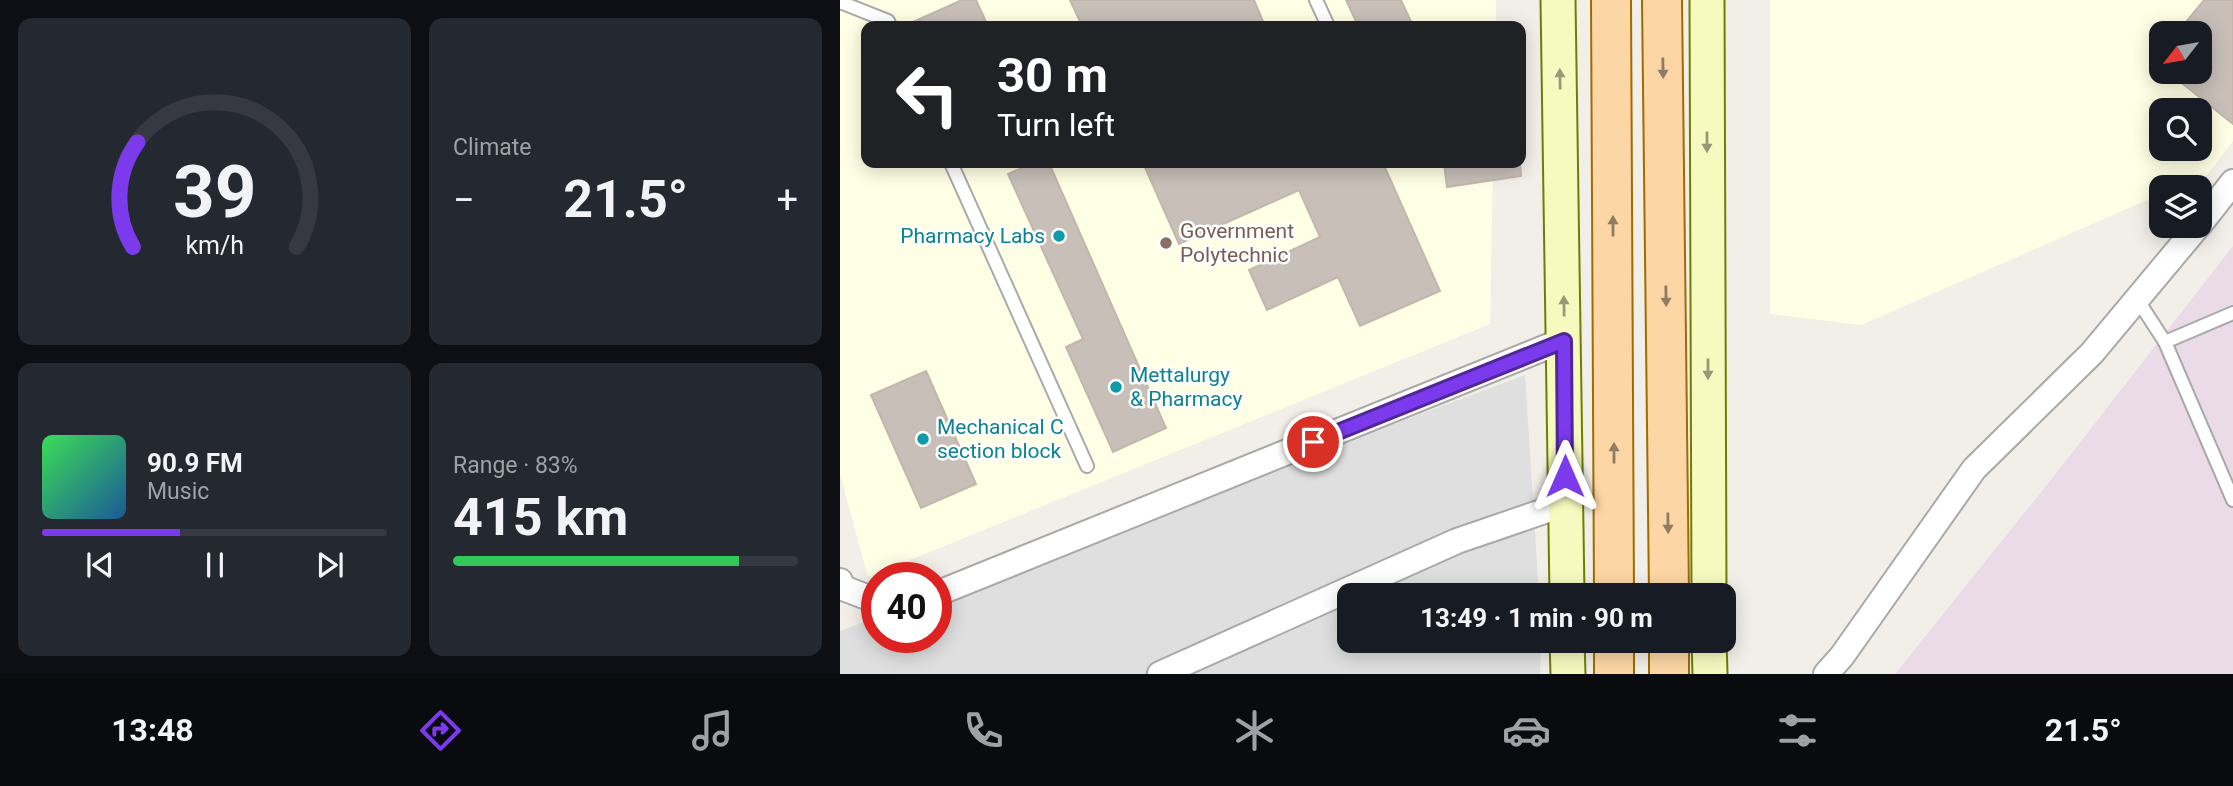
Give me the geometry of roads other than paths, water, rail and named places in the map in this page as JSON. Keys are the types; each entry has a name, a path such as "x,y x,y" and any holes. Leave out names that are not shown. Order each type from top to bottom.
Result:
{"main road":[{"path":"1611,0 1614,583"},
{"path":"1662,0 1669,583"},
{"path":"1614,653 1614,674"},
{"path":"1669,653 1669,674"}],"street":[{"path":"1558,0 1567,583"},
{"path":"1707,0 1709,583"},
{"path":"2212,209 2233,182"},
{"path":"1826,674 1842,656 1974,470 2092,353 2188,238"},
{"path":"952,588 1564,341"},
{"path":"1160,674 1444,547 1565,503"},
{"path":"841,588 861,595"},
{"path":"1567,653 1568,674"},
{"path":"1709,653 1710,674"}],"lane":[{"path":"1316,0 1326,21"},
{"path":"840,2 888,21"},
{"path":"953,168 1087,466"},
{"path":"2137,299 2165,342 2233,500"},
{"path":"2165,342 2233,313"}],"place":[{"name":"Pharmacy Labs","path":"1059,236"},
{"name":"Government Polytechnic","path":"1166,243"},
{"name":"Mettalurgy & Pharmacy","path":"1116,387"},
{"name":"Mechanical C section block","path":"923,439"}]}
